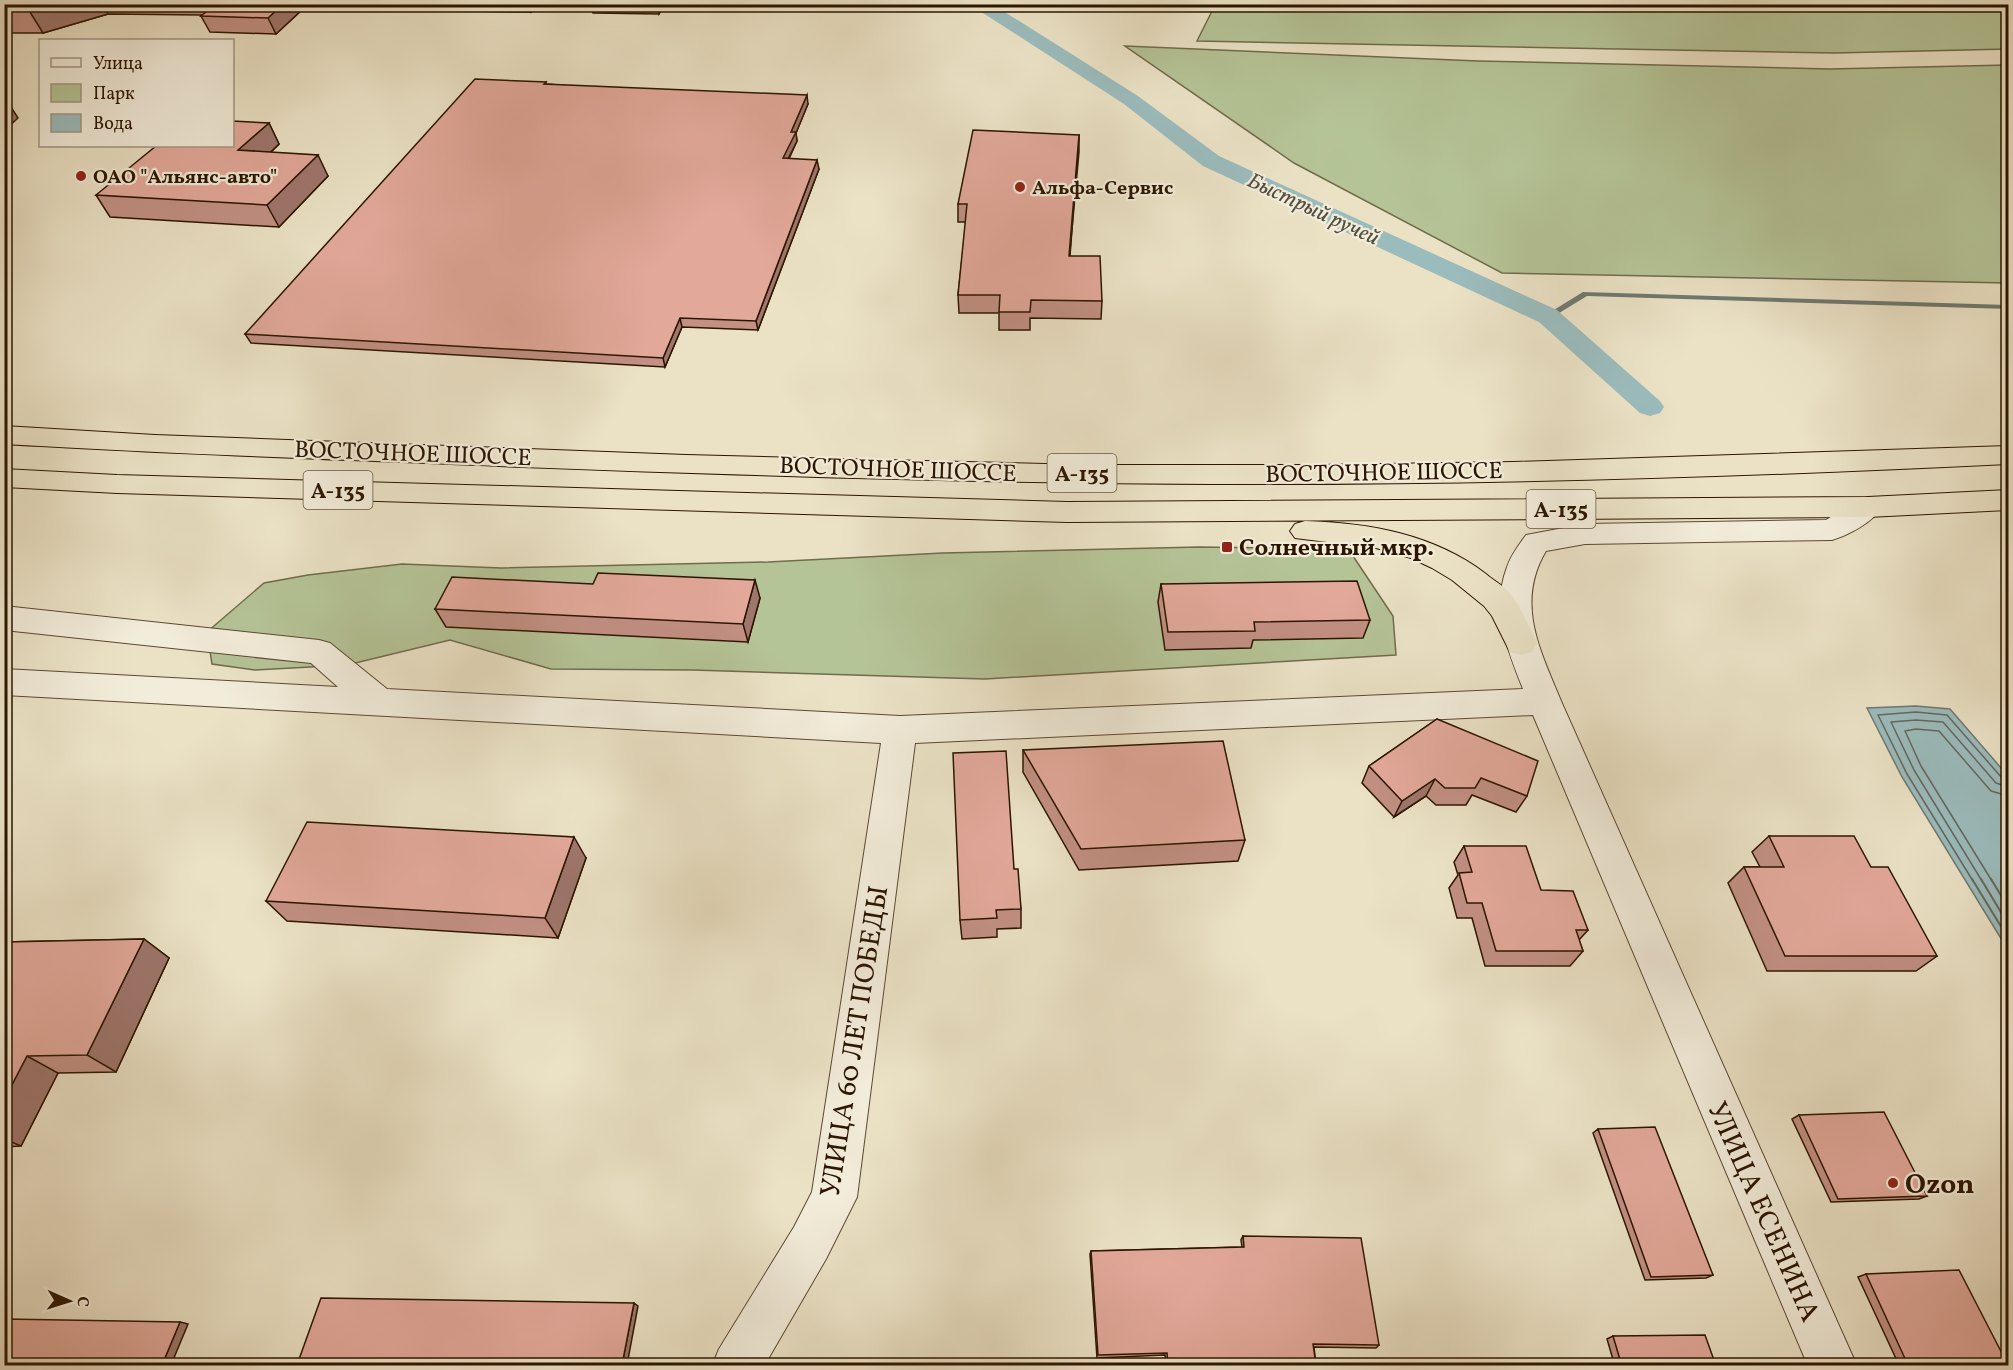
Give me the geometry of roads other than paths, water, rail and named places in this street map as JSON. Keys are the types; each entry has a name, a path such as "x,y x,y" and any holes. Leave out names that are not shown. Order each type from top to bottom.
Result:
{"highway":[{"name":"ВОСТОЧНОЕ ШОССЕ","path":"4,435 155,444 1064,473 1221,475 1676,468 2008,455"},
{"name":"ВОСТОЧНОЕ ШОССЕ","path":"4,478 117,484 1113,512 1868,507 2008,500"},
{"path":"1113,512 1162,524 1255,532 1337,531 1384,539 1427,551 1466,573 1500,602 1521,643"}],"street":[{"name":"УЛИЦА ЕСЕНИНА","path":"1833,1365 1544,701 1521,643 1514,599 1521,567 1536,542 1585,534 1832,530 1868,507"},
{"path":"4,618 319,652 379,702"},
{"path":"4,682 900,730 1544,701"},
{"name":"УЛИЦА 60 ЛЕТ ПОБЕДЫ","path":"736,1365 810,1243 834,1197 900,730"}],"water":[{"path":"1916,706 1950,709 2008,776 2008,950 1902,777 1867,708"}],"waterway":[{"name":"Быстрый ручей","path":"978,4 1131,100 1211,161 1548,316 1650,407"},
{"path":"1548,316 1586,294 2008,307"}],"place":[{"name":"ОАО \"Альянс-авто\"","path":"81,176"},
{"name":"Альфа-Сервис","path":"1020,187"},
{"name":"Солнечный мкр.","path":"1227,547"},
{"name":"Ozon","path":"1893,1183"}]}
